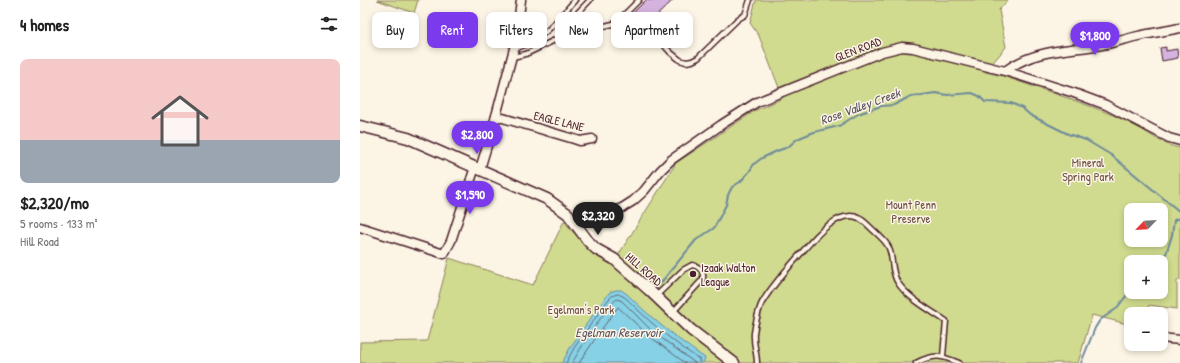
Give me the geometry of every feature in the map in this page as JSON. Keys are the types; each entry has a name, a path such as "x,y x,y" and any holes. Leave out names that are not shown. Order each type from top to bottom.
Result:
{"street":[{"path":"360,227 444,254 451,241 496,116 513,53 521,0"},
{"path":"1005,71 1015,63 1046,52 1103,45 1138,36 1180,28"},
{"name":"GLEN ROAD","path":"573,221 622,208 633,201 644,192 670,160 757,102 882,52 902,47 913,48 1005,71 1074,93 1106,105 1169,138 1180,140"},
{"name":"EAGLE LANE","path":"496,116 574,140 580,141 592,139"},
{"name":"HILL ROAD","path":"360,126 408,138 547,199 568,214 588,241 596,249 614,260 691,330 734,363"},
{"path":"1168,339 1180,340"}],"lane":[{"path":"513,53 543,35 575,0"},
{"path":"578,12 590,0"},
{"path":"628,12 639,0"},
{"path":"666,48 680,60 686,62 698,58 738,19 745,15 750,0"},
{"path":"513,53 526,54 555,40"},
{"path":"757,363 754,344 754,331 762,302 786,270 812,240 830,224 840,218 852,216 859,218 864,222 883,239 888,246 894,275 899,285 914,299 946,321 943,356"},
{"path":"656,297 683,270 692,265 699,268 703,273 703,279 672,313"},
{"path":"916,363 927,358 943,356 959,363"}],"green space":[{"path":"377,0 418,0 414,12"},
{"name":"Mount Penn Preserve","path":"756,0 1008,0 999,10 1006,47 985,72 1003,76 1100,110 1137,126 1167,144 1180,148 1180,280 1177,281 1177,309 1149,305 1148,307 1124,307 1124,323 1092,315 1078,363 360,363 360,342 427,341 449,258 533,285 564,221 585,244 610,264 617,257 676,163 756,110 783,98 759,36 750,23"}],"water":[{"name":"Egelman Reservoir","path":"621,290 627,294 664,328 705,358 703,363 562,363 571,346 605,298 610,292"}],"building":[{"path":"646,0 673,0 661,12 634,12"},
{"path":"1166,47 1166,51 1177,49 1178,58 1162,61 1160,48"}],"waterway":[{"name":"Rose Valley Creek","path":"655,290 696,240 714,228 726,205 728,195 732,187 740,182 754,164 762,158 788,147 797,139 814,132 839,126 858,114 881,106 894,105 911,96 935,93 947,95 972,93 979,96 985,102 1011,103 1022,108 1030,115 1068,134 1086,140 1111,155 1180,212"},
{"path":"1163,255 1166,254 1172,235 1174,220 1180,218"},
{"path":"1081,363 1095,328 1100,320 1116,309 1124,299"}],"place":[{"name":"Izaak Walton League","path":"693,274"}],"park label":[{"name":"Mineral Spring Park","path":"1088,169"},
{"name":"Egelman's Park","path":"581,309"}]}
